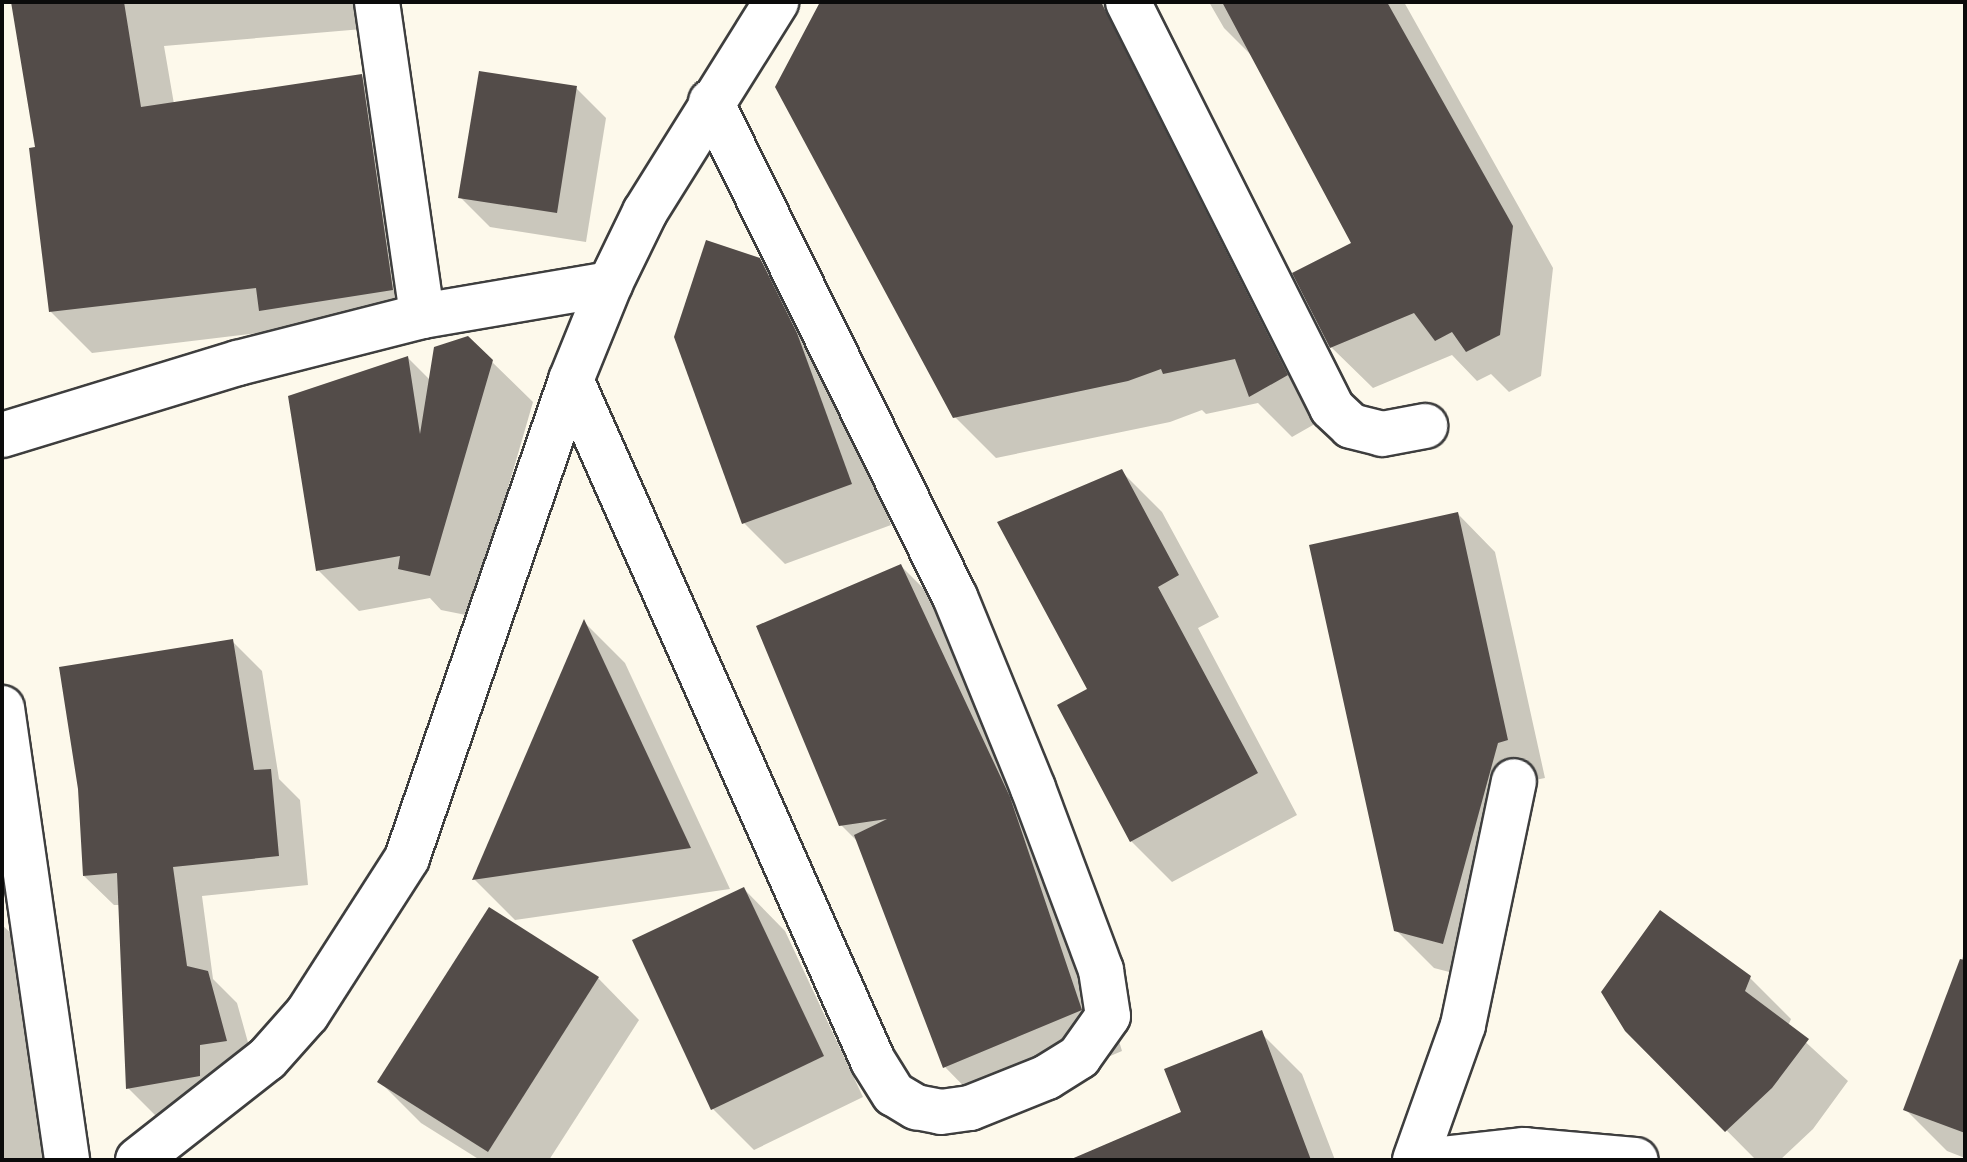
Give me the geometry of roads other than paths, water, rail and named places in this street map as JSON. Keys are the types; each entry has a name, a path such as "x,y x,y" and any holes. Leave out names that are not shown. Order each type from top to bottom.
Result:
{"street":[{"path":"377,2 422,316"},
{"path":"138,1160 267,1059 307,1014 407,858 571,380 610,284 645,212 776,2"},
{"path":"1128,2 1332,408 1351,426 1382,434 1425,426"},
{"path":"571,380 873,1061 894,1094 916,1107 941,1112 970,1108 1047,1077 1079,1057 1108,1016 1101,970 1033,788 955,597 711,102"},
{"path":"2,435 238,363 422,316 610,284"},
{"path":"2,708 67,1160"},
{"path":"1415,1160 1463,1025 1514,781"},
{"path":"1432,1160 1524,1150 1636,1160"}]}
